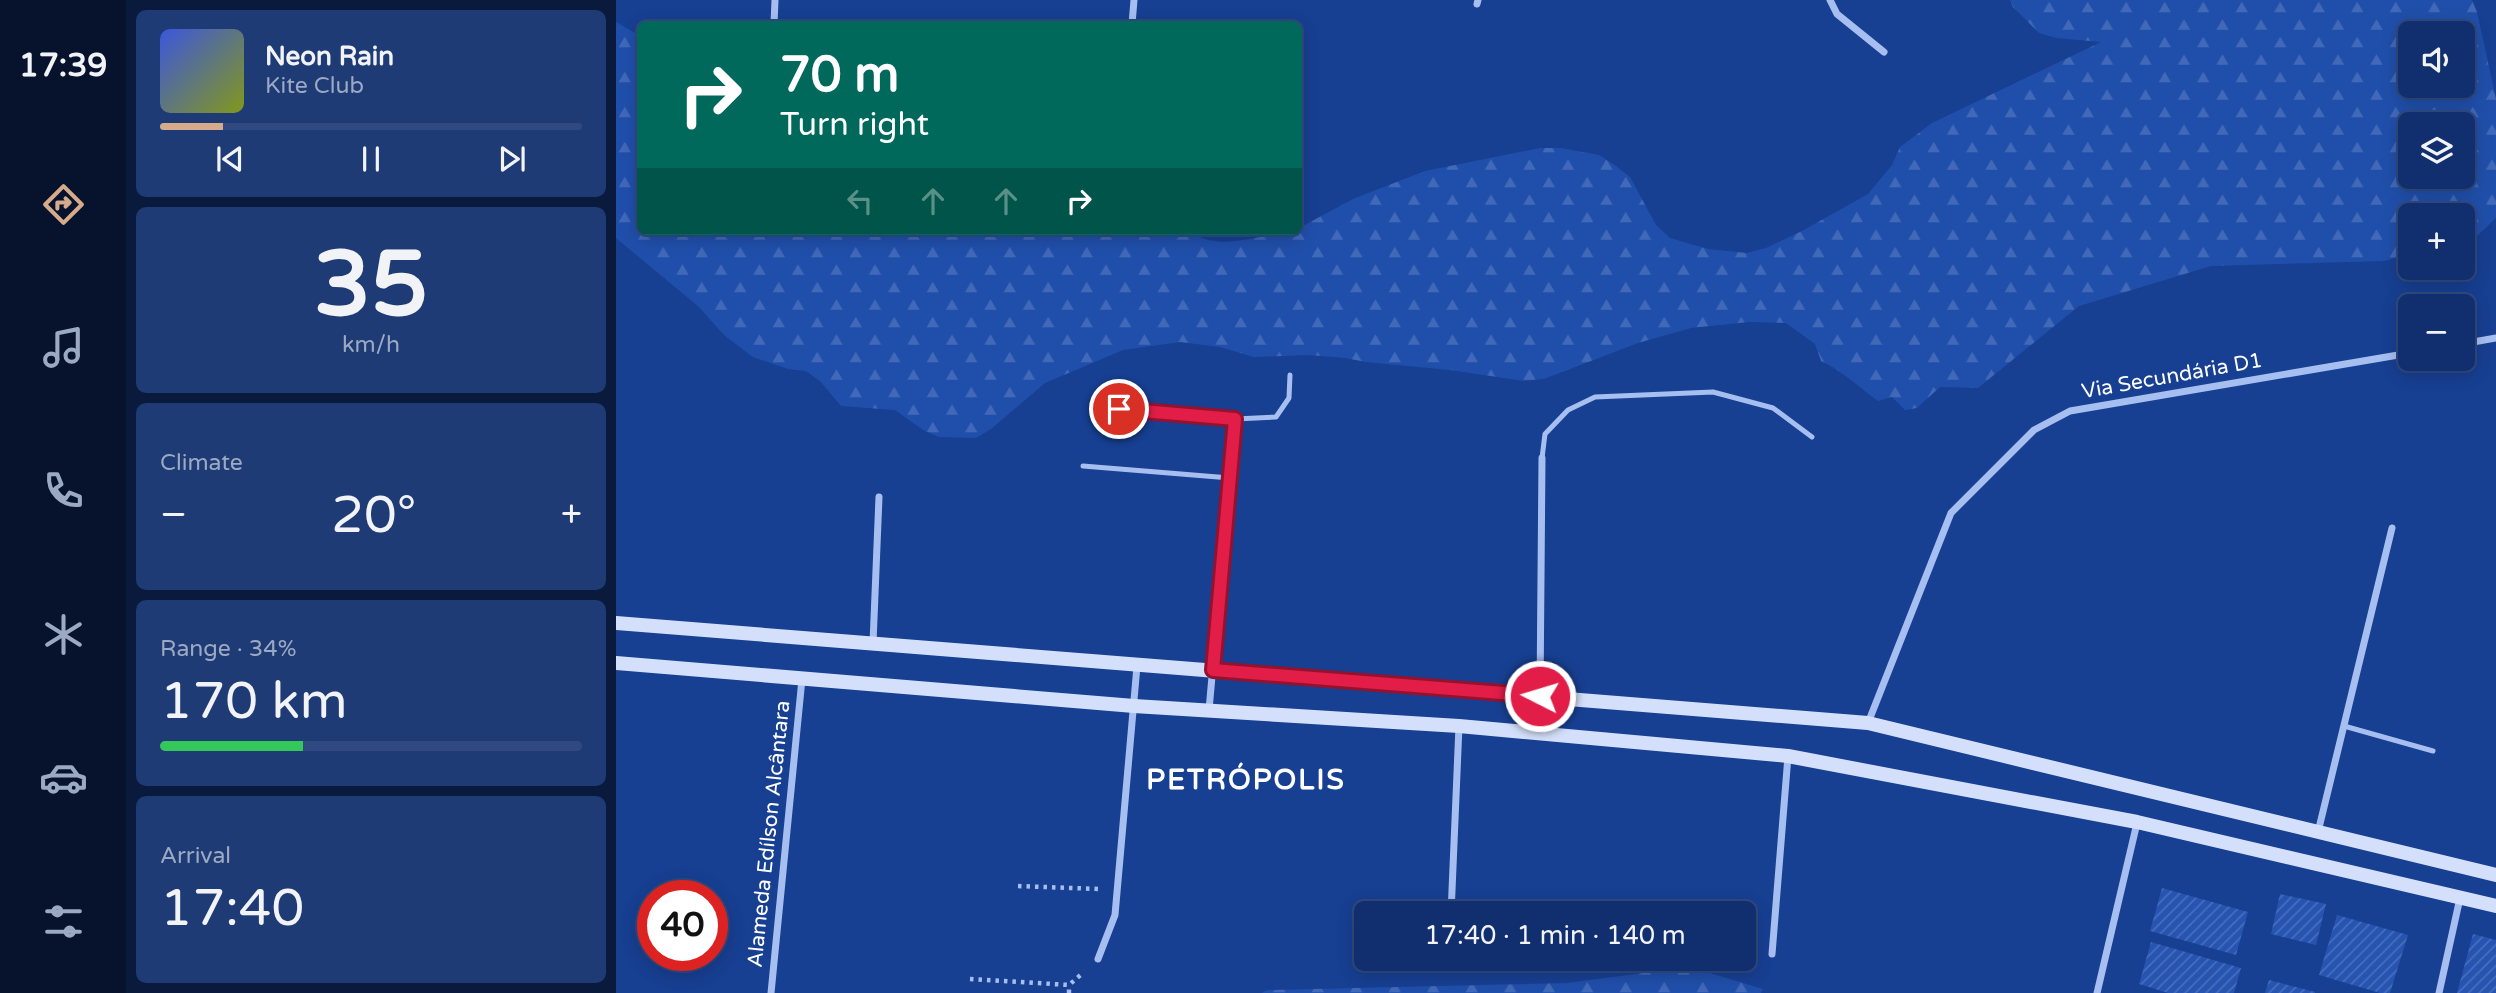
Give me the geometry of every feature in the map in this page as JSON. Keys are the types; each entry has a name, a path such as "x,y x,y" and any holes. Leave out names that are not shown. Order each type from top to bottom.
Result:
{"street":[{"path":"774,21 775,0"},
{"path":"1132,21 1134,0"},
{"path":"1830,0 1837,15 1884,52"},
{"path":"2475,342 2496,338"},
{"name":"Via Secundária D1","path":"1868,723 1951,513 2034,430 2070,411 2398,355"},
{"path":"1209,710 1235,419"},
{"path":"1540,696 1542,458"},
{"path":"873,643 879,497"},
{"path":"2318,833 2392,528"},
{"path":"616,623 1868,723 2496,875"},
{"path":"616,663 1134,706 1459,726 1788,756 2137,822 2496,906"},
{"path":"1098,959 1115,915 1138,666"},
{"name":"Alameda Edílson Alcântara","path":"771,993 802,679"},
{"path":"1452,901 1459,726"},
{"path":"1772,954 1788,756"},
{"path":"2097,993 2137,822"},
{"path":"2439,993 2460,897"}],"lane":[{"path":"1119,409 1235,419 1276,416 1289,398 1290,375"},
{"path":"1542,458 1545,434 1568,410 1595,397 1713,392 1773,408 1812,437"},
{"path":"1083,466 1230,478"},
{"path":"2344,726 2433,751"}],"path":[{"path":"1018,886 1117,890"},
{"path":"971,979 1069,985 1098,959"},
{"path":"1069,985 1069,993"}],"green space":[{"path":"2010,0 2472,0 2496,99 2496,218 2475,238 2475,203 2398,203 2398,257 2384,261 2211,266 2079,306 1978,388 1940,387 1917,408 1905,410 1892,397 1878,401 1821,361 1815,344 1786,323 1749,322 1691,328 1638,343 1544,379 1524,381 1345,358 1309,355 1254,357 1220,347 1180,342 1123,350 1045,383 991,429 976,438 939,437 923,430 895,410 841,406 820,381 806,371 788,369 753,357 724,335 699,307 616,238 616,22 637,34 637,235 1198,235 1214,241 1228,242 1270,235 1302,235 1302,226 1353,199 1425,171 1540,148 1560,148 1599,155 1630,177 1656,225 1670,238 1708,249 1747,253 1766,248 1802,231 1868,194 1892,165 1900,147 1932,123 2101,42 2056,38 2039,33 2013,7"},
{"path":"1659,971 1703,971 1763,989 1761,993 1262,993 1267,990 1566,983"}],"building":[{"path":"2162,888 2248,912 2236,955 2150,931"},
{"path":"2280,894 2326,904 2316,945 2271,934"},
{"path":"2337,915 2408,935 2390,993 2380,993 2319,975"},
{"path":"2473,934 2496,940 2496,993 2457,993"},
{"path":"2151,942 2241,968 2234,993 2168,993 2139,984"},
{"path":"2269,980 2315,992 2315,993 2265,993"}],"district":[{"name":"PETRÓPOLIS","path":"1246,780"}],"route":[{"path":"1119,409 1235,419 1213,670 1540,696"}]}
